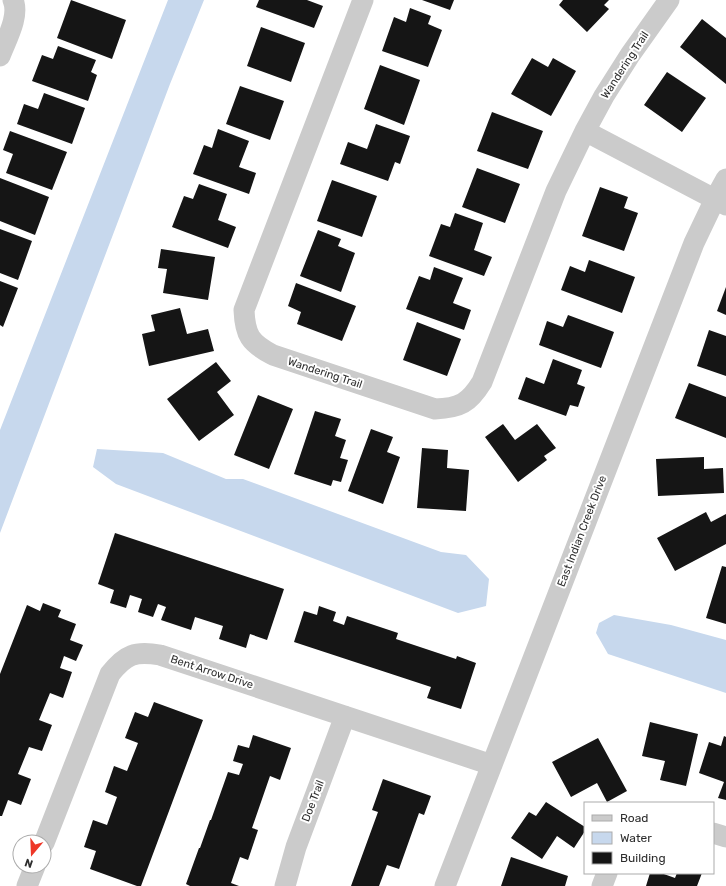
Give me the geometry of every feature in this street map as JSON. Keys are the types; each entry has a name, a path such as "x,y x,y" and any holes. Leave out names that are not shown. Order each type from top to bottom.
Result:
{"street":[{"path":"0,56 14,21 15,5 13,0"},
{"name":"Wandering Trail","path":"362,0 244,310 244,324 250,338 259,348 273,355 435,409 450,408 463,403 474,394 482,382 556,191 585,131 604,96 668,0"},
{"path":"585,131 720,202"},
{"name":"East Indian Creek Drive","path":"445,886 694,243 720,202 726,179"},
{"name":"Bent Arrow Drive","path":"48,834 110,674 119,663 132,655 146,653 160,655 492,765"},
{"name":"Doe Trail","path":"285,886 296,847 346,716"},
{"path":"714,833 726,837"},
{"path":"28,886 32,874"},
{"path":"602,886 607,874"}],"water":[{"path":"168,0 204,0 170,84 0,533 0,430"},
{"path":"97,449 163,453 226,479 243,479 441,552 466,555 489,579 486,606 458,613 116,484 93,467"},
{"path":"614,615 671,625 726,640 726,693 608,654 596,633 599,623"}],"building":[{"path":"71,0 126,20 112,59 57,38"},
{"path":"259,0 307,0 323,6 314,28 256,7"},
{"path":"422,0 454,0 450,10"},
{"path":"563,0 609,0 604,5 609,9 587,32 559,5"},
{"path":"410,8 431,16 428,24 442,30 428,67 382,51 394,17 406,22"},
{"path":"702,19 726,38 726,84 680,47"},
{"path":"261,27 305,43 291,82 247,66"},
{"path":"58,46 96,60 91,72 97,75 88,101 32,81 42,55 53,59"},
{"path":"532,58 548,67 553,58 576,71 551,116 511,94"},
{"path":"380,65 420,80 404,125 364,109"},
{"path":"667,72 706,98 682,132 644,105"},
{"path":"240,86 284,101 270,140 226,124"},
{"path":"44,93 85,108 72,144 17,124 24,104 38,109"},
{"path":"492,112 543,131 528,169 477,151"},
{"path":"376,124 410,136 400,164 395,162 388,181 340,164 348,142 367,149"},
{"path":"218,129 249,141 239,167 256,173 249,194 193,174 204,145 212,148"},
{"path":"10,131 67,152 52,190 6,173 13,154 3,150"},
{"path":"477,168 520,184 505,223 462,207"},
{"path":"0,178 49,197 35,235 0,221"},
{"path":"332,180 377,196 362,237 317,221"},
{"path":"199,184 227,194 218,220 236,227 228,248 172,227 184,196 193,199"},
{"path":"600,187 628,197 624,208 638,213 624,251 582,236"},
{"path":"455,213 483,223 474,250 492,257 484,276 429,256 441,224 450,227"},
{"path":"0,229 32,241 18,280 0,273"},
{"path":"318,230 341,239 338,246 355,253 341,292 300,276"},
{"path":"161,249 215,257 208,300 163,293 167,269 158,268"},
{"path":"589,260 635,277 622,313 561,290 570,266 585,272"},
{"path":"434,267 463,278 453,303 471,310 464,330 406,309 419,276 430,280"},
{"path":"0,281 18,288 3,327 0,325"},
{"path":"296,283 356,306 342,341 297,324 301,312 288,306"},
{"path":"726,287 726,315 717,311"},
{"path":"180,308 187,334 208,329 214,351 149,366 142,334 155,331 151,315"},
{"path":"568,315 614,332 601,368 539,345 547,321 563,327"},
{"path":"417,322 461,339 447,376 403,360"},
{"path":"709,330 726,336 726,376 697,366"},
{"path":"553,359 582,370 577,384 585,387 578,407 570,405 566,416 518,399 526,377 544,384"},
{"path":"216,362 231,381 217,392 234,415 199,441 167,399"},
{"path":"689,383 726,397 726,438 675,418"},
{"path":"258,395 293,409 269,469 234,455"},
{"path":"315,411 341,419 335,436 346,440 340,458 348,460 341,482 333,480 331,486 294,474"},
{"path":"503,424 515,440 537,424 556,448 544,456 547,460 518,482 485,437"},
{"path":"371,429 393,437 387,452 400,457 383,504 348,491"},
{"path":"422,448 448,450 447,468 469,470 466,511 417,508"},
{"path":"704,457 704,469 723,468 724,493 658,496 656,459"},
{"path":"706,512 711,522 726,514 726,544 675,571 657,538"},
{"path":"115,533 284,589 267,640 250,634 246,648 219,639 223,626 195,617 191,630 161,620 166,607 158,604 153,617 138,612 142,599 130,595 126,608 110,603 114,590 98,584"},
{"path":"722,566 726,567 726,624 706,618"},
{"path":"43,603 61,610 58,617 76,624 70,640 83,645 76,661 64,656 60,668 72,672 63,698 50,693 39,720 52,725 42,751 29,747 18,774 31,779 21,805 8,800 2,816 0,816 0,674 27,605 40,611"},
{"path":"319,606 336,612 333,621 344,625 347,616 398,633 396,639 456,659 457,656 476,663 461,709 427,698 431,687 294,642 304,611 317,615"},
{"path":"154,702 203,720 141,886 137,886 90,869 96,851 84,847 93,820 107,825 117,797 105,792 114,766 127,771 138,743 125,738 135,712 148,717"},
{"path":"650,722 698,734 686,786 660,780 665,761 642,756"},
{"path":"253,735 291,748 280,780 270,776 252,828 258,830 248,860 240,857 231,883 239,886 190,886 186,884 228,772 239,775 243,764 233,761 238,745 249,748"},
{"path":"724,736 726,737 726,800 718,798 724,782 699,773 709,742 721,746"},
{"path":"598,738 627,791 607,802 597,783 571,797 552,762"},
{"path":"383,779 431,796 424,815 419,813 399,869 387,865 379,886 351,886 378,812 372,810"},
{"path":"546,802 584,826 584,833 574,848 557,836 542,859 511,838 529,812 536,816"},
{"path":"511,857 568,876 565,886 501,886"},
{"path":"650,874 664,874 675,878 677,874 702,874 697,886 646,886"}]}
